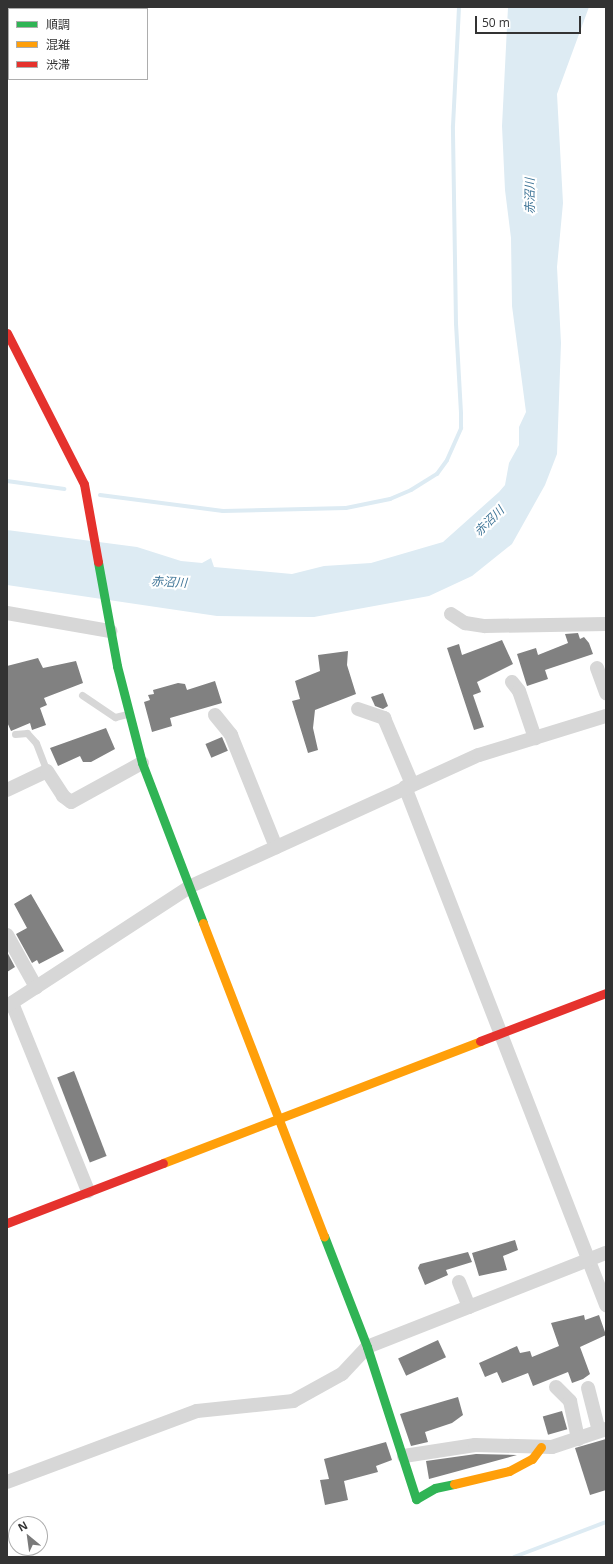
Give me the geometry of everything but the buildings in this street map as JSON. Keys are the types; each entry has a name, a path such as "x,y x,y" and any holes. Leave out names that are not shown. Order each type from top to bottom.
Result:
{"street":[{"path":"7,333 77,468 91,516 110,631 127,714 142,763 191,886 367,1347 404,1456 416,1499 435,1488 509,1471 532,1459 541,1447"},
{"path":"7,613 110,631"},
{"path":"451,614 465,623 485,626 606,624"},
{"path":"597,668 606,693"},
{"path":"512,682 519,691 535,738"},
{"path":"358,709 384,718 501,1033 606,1305"},
{"path":"215,715 231,735 276,847"},
{"path":"88,1192 9,1004 191,886 409,785 479,756 606,716"},
{"path":"7,790 47,771 63,796 71,802 142,763"},
{"path":"7,935 36,987"},
{"path":"7,1223 606,993"},
{"path":"7,1482 197,1411 293,1401 342,1374 367,1347 606,1253"},
{"path":"459,1282 469,1307"},
{"path":"556,1387 570,1401 578,1439"},
{"path":"404,1456 475,1445 541,1447 578,1439 602,1430 588,1388"}],"lane":[{"path":"82,695 115,716 127,714"},
{"path":"15,734 27,733 36,743 47,771"}],"water":[{"name":"赤沼川","path":"508,7 589,7 557,94 563,203 557,267 561,343 557,454 545,485 512,544 472,576 429,596 314,617 217,616 7,585 7,530 137,547 181,561 202,563 211,558 214,567 292,574 324,566 371,563 443,542 499,492 505,485 509,463 519,445 519,427 526,412 512,306 511,238 505,190 502,126"}],"waterway":[{"path":"100,495 223,511 346,508 390,499 411,490 437,474 447,460 461,428 456,324 453,126 459,7"},
{"path":"7,481 64,489"},
{"path":"514,1557 606,1522"}],"traffic: fast":[{"path":"98,562 117,666 142,763 203,923"},
{"path":"324,1236 367,1347 416,1499 435,1488 454,1484"}],"traffic: slow":[{"path":"203,923 324,1236"},
{"path":"163,1163 480,1041"},
{"path":"454,1484 509,1471 532,1459 541,1447"}],"traffic: jam":[{"path":"7,333 84,484 98,562"},
{"path":"480,1041 606,993"},
{"path":"7,1223 163,1163"}]}
